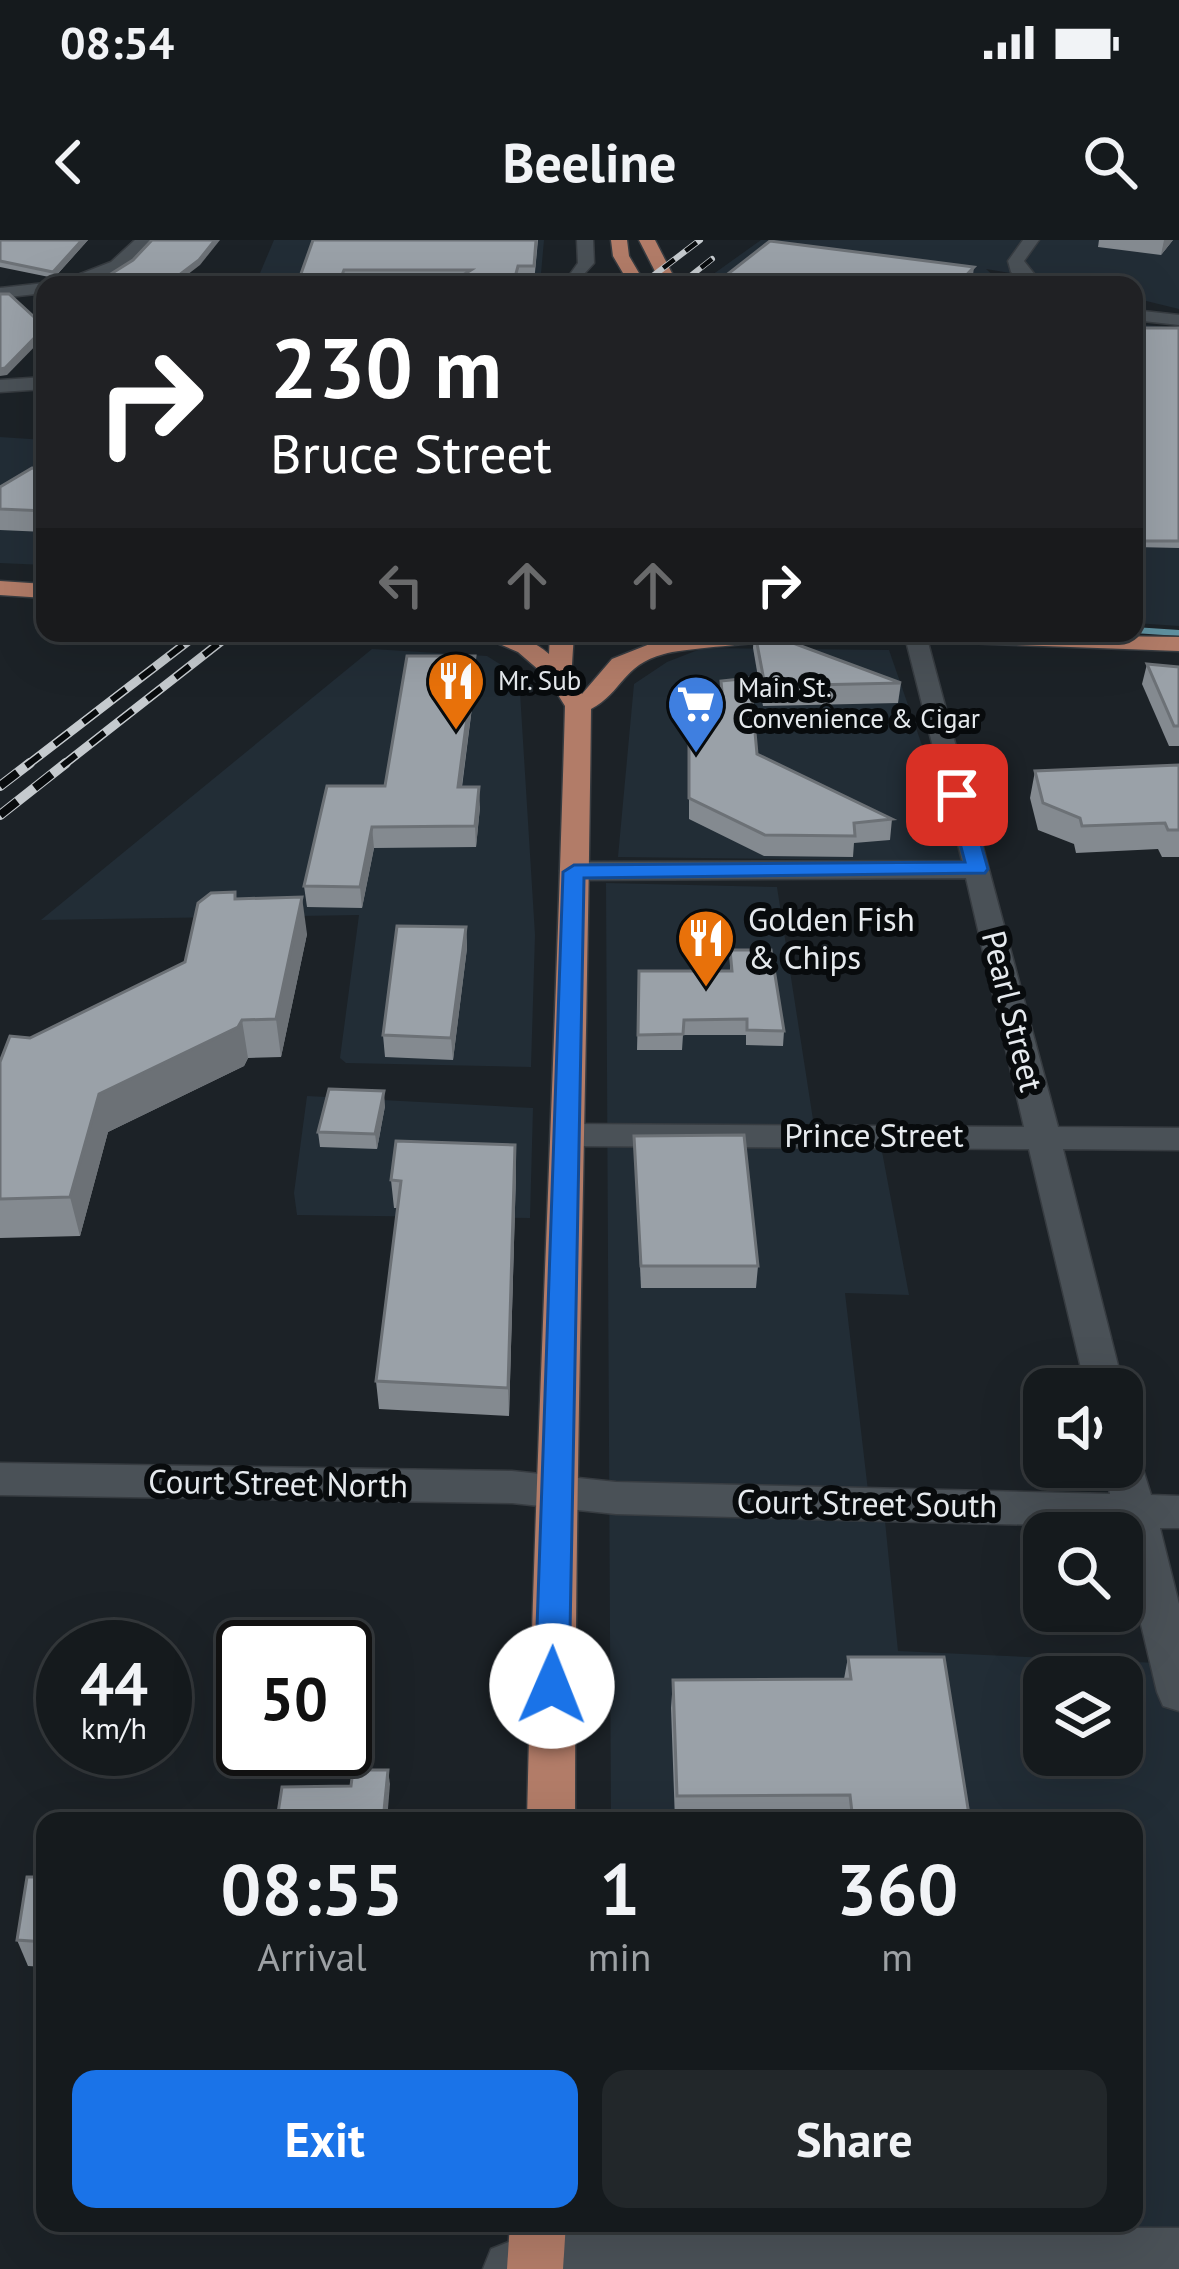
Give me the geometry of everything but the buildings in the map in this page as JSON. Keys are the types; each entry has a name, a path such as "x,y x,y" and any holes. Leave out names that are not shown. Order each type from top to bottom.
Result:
{"main road":[{"path":"619,240 621,256 633,276"},
{"path":"647,240 665,276"},
{"path":"0,588 36,590"},
{"path":"512,642 526,647 560,676 578,706 550,1812"},
{"path":"560,676 562,642"},
{"path":"578,706 600,694 604,642"},
{"path":"602,684 617,667 640,654 705,642"},
{"path":"1026,642 1069,655 1179,662"},
{"path":"1143,642 1179,644"}],"street":[{"path":"95,276 131,260 143,240"},
{"path":"577,276 586,263 586,240"},
{"path":"1025,276 1016,261 1030,240"},
{"path":"0,293 36,289"},
{"path":"1143,316 1179,320"},
{"path":"0,386 36,384"},
{"name":"Pearl Street","path":"903,642 978,869 1100,1368"},
{"path":"574,872 978,869"},
{"name":"Prince Street","path":"569,1135 1179,1139"},
{"name":"Court Street North","path":"0,1479 555,1488"},
{"name":"Court Street South","path":"555,1488 616,1498 1101,1512"},
{"name":"Court Street South","path":"1143,1513 1179,1512"},
{"path":"1143,1542 1179,1692"},
{"path":"530,2257 1179,2256"}],"shaded area":[{"path":"274,240 544,240 541,276 259,276"},
{"path":"761,240 1179,240 1179,309 1143,300 1143,276 1028,276 986,269 994,276 711,276"},
{"path":"1143,325 1179,328 1179,626 1143,624"},
{"path":"0,437 36,439 36,565 0,563"},
{"path":"703,648 889,650 962,861 618,857 634,684 667,662"},
{"path":"372,649 487,656 519,676 535,935 531,1067 346,1063 340,1058 359,915 41,920"},
{"path":"606,883 777,887 814,1126 877,1125 909,1295 845,1293 868,1491 882,1491 898,1651 1023,1657 1023,1776 1143,1776 1143,1662 1179,1664 1179,2269 613,2269 613,2232 1143,2232 1143,1812 611,1812"},
{"path":"307,1096 533,1108 530,1218 297,1215 294,1193"}],"waterway":[{"path":"1143,631 1179,633"}],"railway":[{"path":"653,276 700,240"},
{"path":"690,276 712,259"},
{"path":"26,766 187,642"},
{"path":"62,766 220,642"},
{"path":"0,786 30,763"},
{"path":"0,815 66,763"}],"place":[{"name":"Mr. Sub","path":"456,732"},
{"name":"Main St. Convenience & Cigar","path":"696,755"},
{"name":"Golden Fish & Chips","path":"706,989"}],"route":[{"path":"552,1686 574,872 978,869 957,795"}]}
